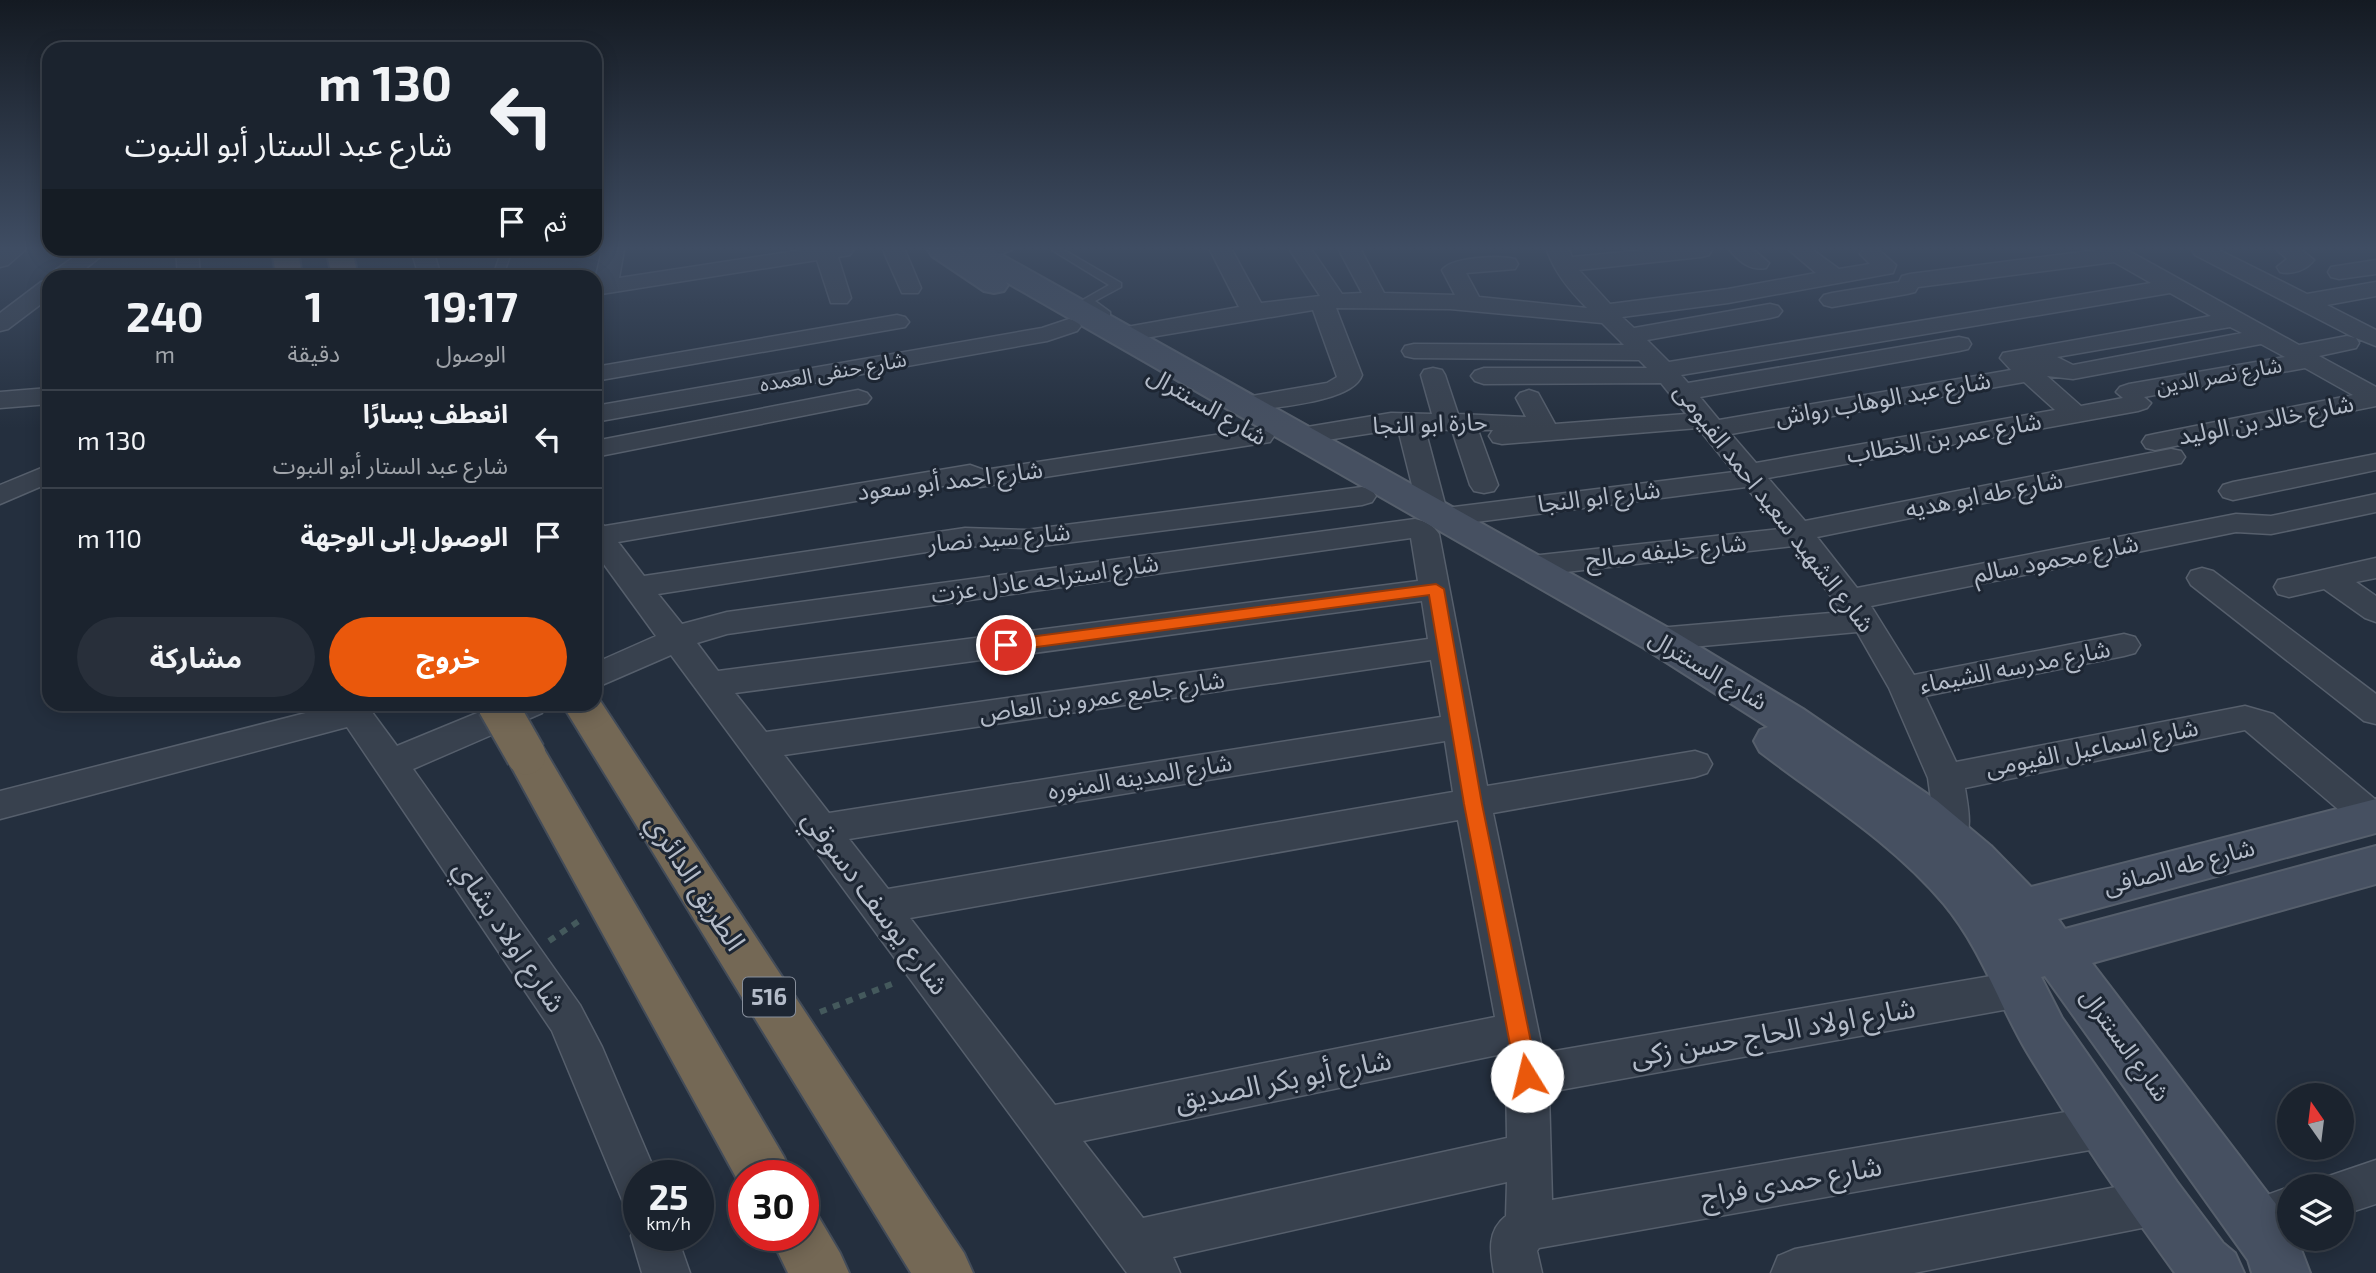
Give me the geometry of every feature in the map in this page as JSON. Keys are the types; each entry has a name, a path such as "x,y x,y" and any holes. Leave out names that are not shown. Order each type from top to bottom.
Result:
{"highway":[{"path":"501,711 756,1160"},
{"name":"الطريق الدائري","path":"597,711 787,1025 944,1273"},
{"path":"807,1251 820,1273"}],"street":[{"path":"0,324 19,309"},
{"name":"شارع السنترال","path":"1039,309 1252,420 1301,436 1429,522 1769,736 1908,839 1960,890 2003,914 2057,953 2271,1216 2271,1244 2281,1273"},
{"name":"شارع السنترال","path":"1088,309 1116,326 1362,496 1531,566 1658,639 1788,720 1891,790 1950,836 2003,914 2015,977 2044,1034 2157,1202 2203,1263 2215,1273"},
{"path":"1252,309 1254,313"},
{"path":"1116,326 1279,309"},
{"name":"شارع احمد أبو سعود","path":"602,533 970,473 980,479 1252,420 1334,389 1348,381 1350,375 1331,309"},
{"path":"1488,309 1644,351 1983,309"},
{"name":"شارع الشهيد سعيد احمد الفيومى","path":"1602,309 1644,351 1708,424 1859,610 1905,688 1946,778 1951,814 1950,836"},
{"path":"1644,351 1668,309"},
{"path":"1484,376 1572,376 1644,351 1808,309"},
{"path":"2216,309 2376,397"},
{"name":"شارع عبد الوهاب رواش","path":"1546,432 1708,424 2032,362 2249,309"},
{"path":"2319,309 2376,339"},
{"path":"2332,316 2376,310"},
{"path":"602,373 897,322"},
{"name":"شارع حنفى العمده","path":"602,413 1047,334 1069,326"},
{"path":"2032,362 2062,371 2079,371 2264,335"},
{"name":"شارع نصر الدين","path":"2133,398 2347,343"},
{"path":"1414,351 1644,351 1959,344"},
{"path":"1562,352 1572,376"},
{"path":"2032,362 2075,414"},
{"path":"1433,375 1484,485"},
{"path":"0,400 42,397"},
{"name":"شارع خالد بن الوليد","path":"2163,449 2376,397"},
{"path":"602,448 858,398"},
{"path":"1529,398 1546,432"},
{"name":"شارع عمر بن الخطاب","path":"1751,475 2075,414 2133,398"},
{"path":"1409,420 1429,522 1436,589 1473,804 1527,1076 1529,1227 1514,1239 1513,1250 1518,1273"},
{"name":"حارة ابو النجا","path":"1301,436 1409,420 1454,420 1546,432"},
{"name":"شارع طه ابو هديه","path":"1800,534 2163,449"},
{"path":"2234,491 2376,462"},
{"path":"0,474 42,472"},
{"path":"0,495 42,475"},
{"name":"شارع ابو النجا","path":"1429,522 1751,475"},
{"name":"شارع سيد نصار","path":"637,587 965,537 1026,539 1362,496"},
{"name":"شارع محمود سالم","path":"1658,639 1859,610 2236,523 2261,525 2376,503"},
{"name":"شارع استراحه عادل عزت","path":"602,692 678,640 710,626 1429,522"},
{"name":"شارع خليفه صالح","path":"1531,566 1800,534"},
{"name":"شارع يوسف دسوقي","path":"602,542 1145,1258"},
{"path":"2289,587 2376,568"},
{"path":"2202,578 2376,712"},
{"path":"2329,578 2376,611"},
{"path":"711,684 1436,589"},
{"name":"شارع مدرسه الشيماء","path":"1905,688 2124,645"},
{"name":"شارع جامع عمرو بن العاص","path":"758,746 1447,647"},
{"path":"0,805 341,711"},
{"name":"شارع اولاد بشاي","path":"354,711 566,1018 581,1046 628,1160"},
{"path":"392,763 514,711"},
{"name":"شارع اسماعيل الفيومى","path":"1946,778 2239,719 2261,723 2374,817"},
{"name":"شارع المدينه المنوره","path":"820,829 1460,726"},
{"path":"879,907 1695,764"},
{"name":"شارع طه الصافى","path":"2003,914 2374,817"},
{"name":"شارع طه الصافى","path":"2015,977 2057,953 2376,865"},
{"name":"شارع اولاد الحاج حسن زكى","path":"1527,1076 2015,977"},
{"name":"شارع أبو بكر الصديق","path":"1046,1128 1520,1031"},
{"name":"شارع حمدى فراج","path":"1529,1227 2107,1126"},
{"path":"1145,1258 1530,1155"},
{"path":"2354,1189 2376,1182"},
{"path":"1795,1273 2157,1202"},
{"path":"659,1251 666,1273"}],"lane":[{"path":"1097,309 1116,326"}],"path":[{"path":"787,1025 874,990"}],"route":[{"path":"1006,645 1436,589 1473,804 1527,1076"}]}
